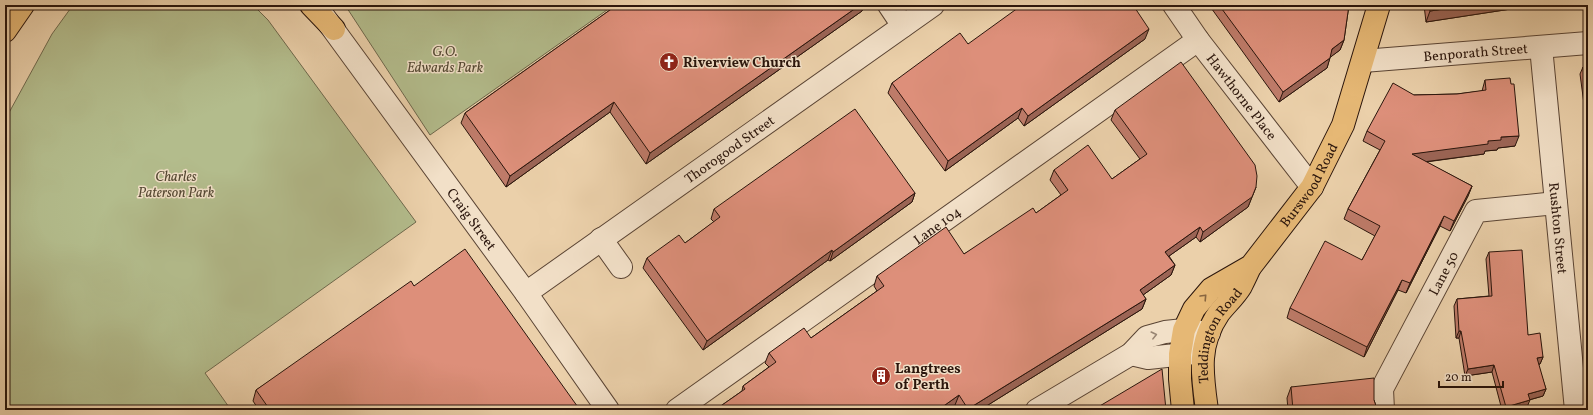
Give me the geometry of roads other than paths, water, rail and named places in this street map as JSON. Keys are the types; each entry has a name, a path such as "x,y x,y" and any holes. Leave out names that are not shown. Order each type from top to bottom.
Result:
{"main road":[{"path":"5,31 23,5"},
{"path":"311,5 334,29"},
{"name":"Burswood Road","path":"1184,330 1194,309 1211,290 1251,266 1312,187 1344,125 1379,5"},
{"name":"Teddington Road","path":"1207,410 1202,368 1206,342 1220,312 1240,287 1251,266"},
{"name":"Teddington Road","path":"1184,330 1180,354 1180,379 1184,410"}],"street":[{"name":"Craig Street","path":"315,5 526,293 608,410"},
{"name":"Craig Street","path":"320,5 334,29"},
{"path":"889,5 903,26"},
{"name":"Thorogood Street","path":"526,293 933,5"},
{"name":"Hawthorne Place","path":"1177,7 1198,40 1312,187"},
{"name":"Lane 104","path":"681,409 702,382 1198,40"},
{"name":"Benporath Street","path":"1363,61 1588,43"},
{"name":"Rushton Street","path":"1541,47 1576,410"},
{"name":"Lane 50","path":"1383,410 1382,389 1476,210 1556,203"},
{"path":"601,239 621,268"},
{"path":"1037,410 1131,354 1147,337 1165,332 1184,330 1206,342"},
{"path":"1131,354 1148,358 1180,354 1206,342"}],"place":[{"name":"Riverview Church","path":"669,62"},
{"name":"Langtrees of Perth","path":"881,376"}],"park label":[{"name":"G.O. Edwards Park","path":"445,60"},
{"name":"Charles Paterson Park","path":"176,184"}]}
